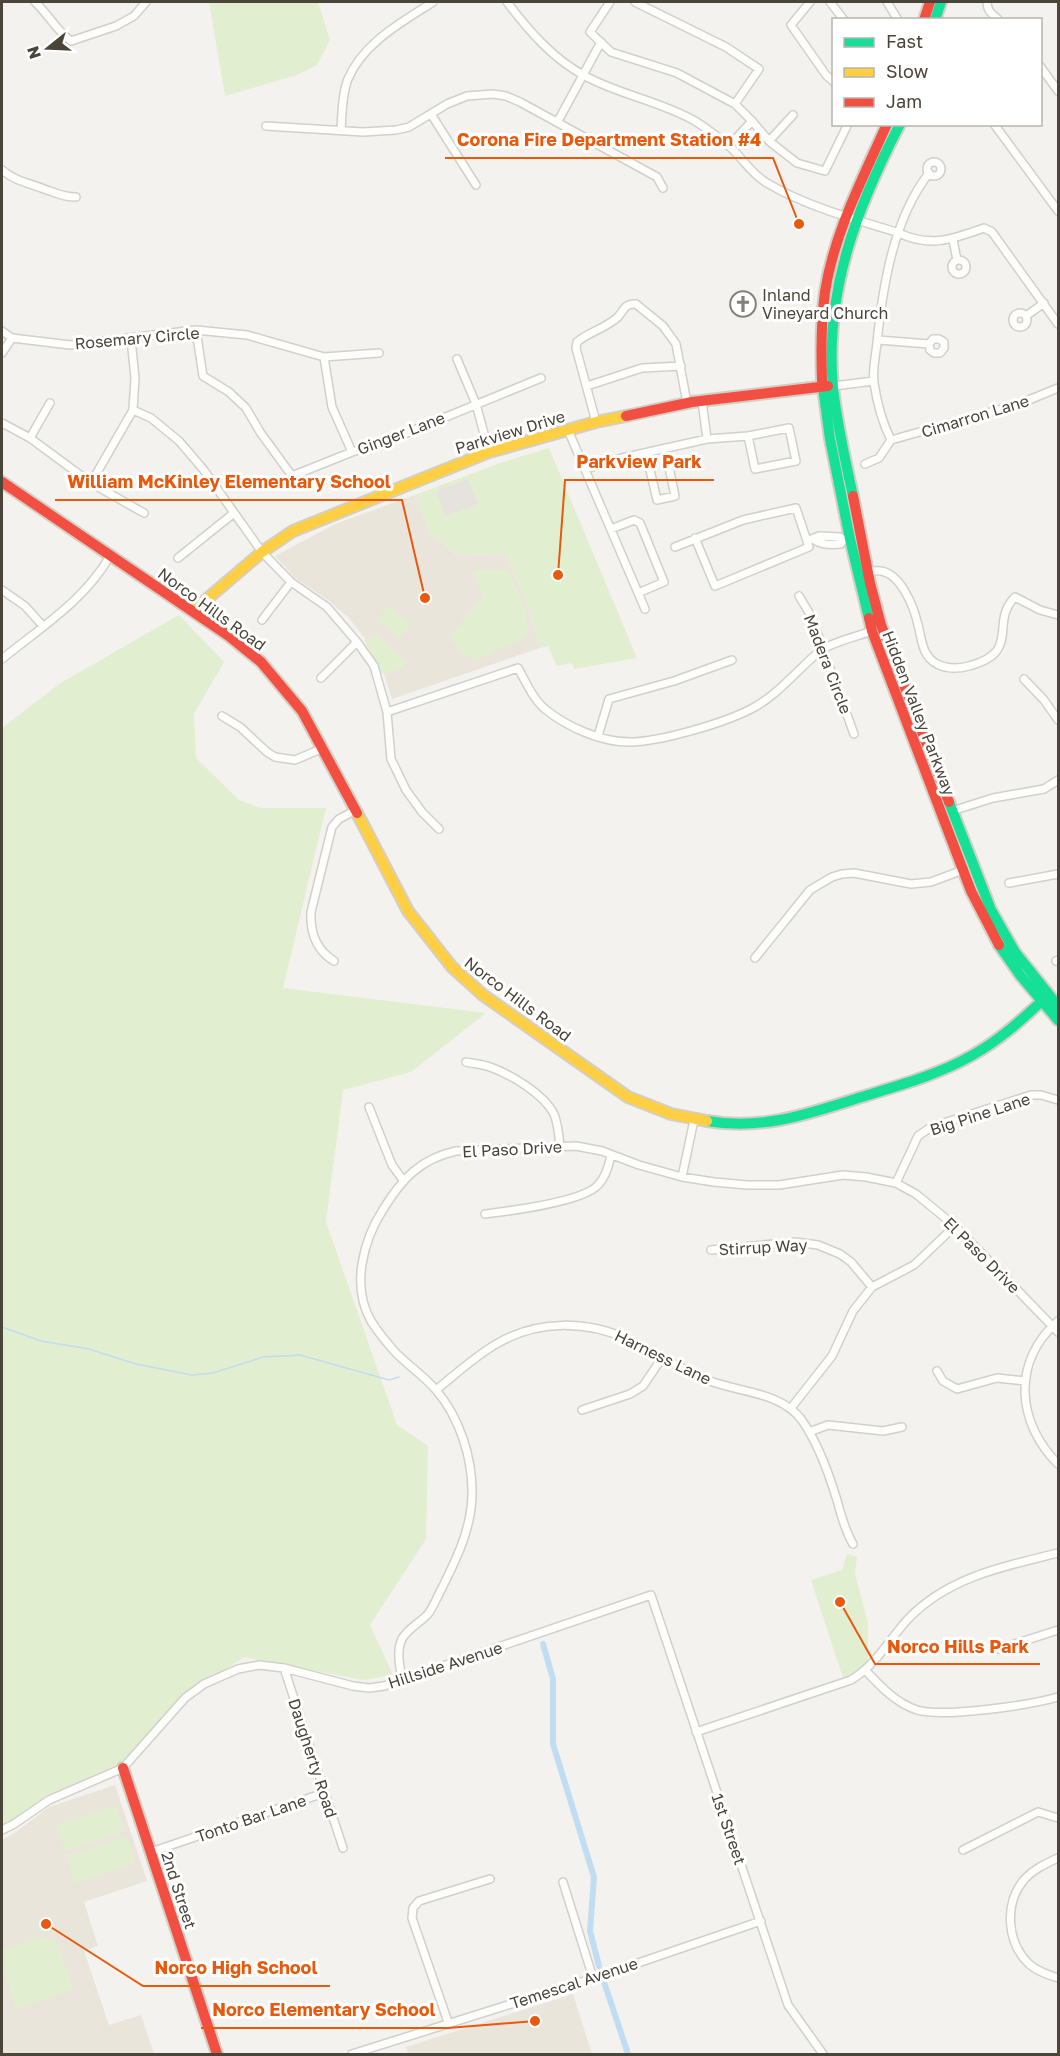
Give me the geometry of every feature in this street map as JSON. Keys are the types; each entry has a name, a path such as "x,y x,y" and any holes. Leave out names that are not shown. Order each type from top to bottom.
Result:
{"street":[{"path":"35,2 47,13 60,33 71,41 116,26 134,16 146,2"},
{"path":"341,130 347,81 357,62 378,41 433,2"},
{"path":"610,2 590,32 611,52 677,73 735,104 769,141 797,163 825,171 847,126"},
{"path":"635,2 726,47 759,69 735,104"},
{"path":"810,2 791,25 826,75 832,80"},
{"path":"830,2 842,18"},
{"path":"887,2 897,18"},
{"path":"925,18 930,2"},
{"path":"936,18 941,2"},
{"path":"511,3 529,31 555,55 584,76 656,102 694,121 729,146 766,183 802,201 914,240 926,242 953,240 984,228 992,232 1059,324"},
{"path":"987,4 990,13 996,18"},
{"path":"558,121 601,42"},
{"path":"1042,67 1059,91"},
{"path":"266,126 363,132 396,130 409,127 447,104 467,96 493,94 506,96 558,121 657,177 663,188"},
{"path":"431,114 476,185"},
{"path":"769,141 793,114"},
{"path":"729,146 753,121"},
{"path":"828,387 837,294 851,217 885,126"},
{"path":"851,217 899,126"},
{"path":"995,126 1059,211"},
{"path":"2,170 10,177 63,197 76,197"},
{"path":"865,464 879,458 891,440 873,381 882,294 909,205 929,173"},
{"path":"953,240 957,260"},
{"path":"1026,316 1044,303"},
{"path":"596,423 576,348 577,342 619,316 627,305 636,304 663,326 676,344 687,403"},
{"name":"Rosemary Circle","path":"2,331 12,338 70,345 196,330 247,335 324,357 379,353"},
{"name":"Ginger Lane","path":"196,330 203,376 229,392 246,408 260,432 292,476 397,437 542,378"},
{"path":"2,353 12,338"},
{"path":"91,483 133,410 135,378 131,339"},
{"path":"878,340 929,344"},
{"path":"324,357 332,407 352,452"},
{"path":"457,359 476,404 489,452"},
{"path":"587,386 642,368 681,366"},
{"name":"Parkview Drive","path":"193,612 262,552 293,531 489,452 596,423 687,403 873,381"},
{"name":"Hidden Valley Parkway","path":"828,387 869,577 882,625 899,672 982,891 1000,929 1059,1020"},
{"name":"Hidden Valley Parkway","path":"828,387 830,439 847,540 872,631 963,870 990,932 1017,973 1045,998 1059,1006"},
{"name":"Cimarron Lane","path":"891,440 1019,405 1059,388"},
{"path":"702,401 707,439"},
{"path":"30,438 50,403"},
{"path":"133,410 151,418 179,441 203,469 262,552 291,582 327,607 357,642 374,666 387,712 391,759 406,790 422,812 439,829"},
{"path":"2,423 30,438 91,483 144,513"},
{"path":"586,469 707,439 748,436 789,428 796,461 755,469 748,436"},
{"path":"568,430 645,609"},
{"path":"646,453 657,500 675,496 665,448"},
{"name":"Norco Hills Road","path":"2,482 229,636 261,662 302,711 408,911 439,952 483,995 628,1097 653,1109 694,1120 751,1125 806,1116 936,1073 958,1063 984,1048 1045,998"},
{"path":"675,547 695,538 743,520 796,508 810,540 808,547 715,586 695,538"},
{"path":"810,540 819,544 824,541 841,544 854,537 855,512"},
{"path":"178,558 234,513"},
{"path":"611,529 634,520 640,523 664,582 638,593"},
{"path":"2,659 91,585 110,556"},
{"path":"387,712 518,668 533,696 545,709 572,727 610,740 630,742 702,727 752,708 823,649 872,631 875,622 868,593 869,577 880,570 888,573 903,587 917,622 921,644 936,664 946,668 957,669 977,664 996,652 1003,638 1003,620 1007,605 1015,597 1040,610 1059,615"},
{"path":"262,620 291,582"},
{"path":"2,590 25,606 43,626"},
{"name":"Madera Circle","path":"799,596 811,616 854,734"},
{"path":"872,631 880,637 892,667 899,672"},
{"path":"321,678 357,642"},
{"path":"598,736 609,699 674,681 732,660"},
{"path":"1024,679 1059,720"},
{"path":"222,716 240,727 275,757 295,760 323,748"},
{"path":"952,811 993,798 1044,789 1059,780"},
{"path":"334,961 321,951 316,943 311,927 311,912 332,827 339,819 356,810"},
{"path":"755,958 810,890 832,877 854,873 911,884 931,882 963,870"},
{"path":"1009,883 1059,874"},
{"path":"466,1062 489,1066 515,1079 542,1097 556,1120 560,1146"},
{"name":"Big Pine Lane","path":"896,1184 918,1136 931,1127 1031,1095 1059,1100"},
{"path":"369,1107 392,1166 403,1180"},
{"path":"682,1177 694,1120"},
{"name":"El Paso Drive","path":"402,1680 398,1655 401,1640 429,1613 454,1565 466,1534 472,1497 471,1477 464,1440 447,1405 436,1390 398,1355 370,1319 361,1277 362,1257 379,1216 403,1180 428,1161 442,1154 456,1151 576,1146 682,1177 714,1182 779,1185 843,1175 896,1184 916,1194 955,1226 1055,1323 1059,1332"},
{"path":"485,1214 539,1206 592,1190 601,1182 611,1155"},
{"path":"853,1544 846,1532 831,1480 809,1432 791,1408 832,1356 853,1311 872,1287 914,1265 955,1226"},
{"name":"Stirrup Way","path":"711,1250 795,1242 818,1245 840,1254 851,1262 872,1287"},
{"path":"1055,1323 1035,1347 1025,1381 1025,1402 1037,1440 1059,1464"},
{"name":"Harness Lane","path":"436,1390 463,1367 498,1343 522,1332 566,1324 590,1326 611,1332 710,1381 775,1400 791,1408"},
{"path":"582,1410 630,1394 643,1386 662,1359"},
{"path":"937,1371 943,1380 957,1389 997,1378 1025,1381"},
{"path":"809,1432 828,1425 884,1431 902,1427"},
{"path":"696,1732 844,1683 866,1671 909,1618 948,1589 994,1569 1059,1553"},
{"name":"Hillside Avenue","path":"2,1830 49,1800 123,1768 185,1698 204,1684 238,1669 259,1665 284,1668 353,1686 369,1688 384,1686 651,1595"},
{"name":"1st Street","path":"651,1595 788,2005 823,2055"},
{"path":"999,1649 1059,1630"},
{"name":"Daugherty Road","path":"284,1668 343,1848"},
{"path":"866,1671 897,1700 917,1710 928,1712 1018,1705 1059,1697"},
{"name":"2nd Street","path":"123,1768 217,2055"},
{"name":"Tonto Bar Lane","path":"151,1852 318,1795"},
{"path":"963,1850 1038,1812 1059,1818"},
{"path":"1059,1858 1038,1868 1023,1881 1015,1896 1010,1914 1016,1946 1029,1963 1043,1973 1059,1978"},
{"path":"448,2022 412,1918 413,1908 419,1901 490,1879"},
{"path":"563,1882 593,1978"},
{"name":"Temescal Avenue","path":"352,2055 448,2022 593,1978 761,1921"}],"shaded area":[{"path":"468,479 478,504 445,516 436,491"},
{"path":"415,495 430,533 456,555 505,554 524,595 540,648 392,699 384,674 369,644 349,618 328,600 295,578 275,556 335,524"},
{"path":"115,1785 147,1881 84,1902 98,1946 84,1951 109,2025 141,2015 154,2054 2,2054 2,1840 49,1807"},
{"path":"573,1994 592,2054 408,2054 406,2047"}],"green space":[{"path":"209,2 318,2 330,40 317,65 297,75 225,96"},
{"path":"549,448 637,658 574,669 572,663 557,666 548,646 540,648 524,595 505,554 456,555 430,533 415,495 503,462"},
{"path":"473,570 508,570 526,611 528,636 478,659 467,657 449,638 482,597"},
{"path":"389,605 411,625 400,638 377,619"},
{"path":"179,615 224,662 194,714 196,758 239,800 261,808 326,808 283,988 486,1013 411,1072 343,1090 326,1222 397,1425 428,1446 426,1539 370,1625 393,1675 363,1680 244,1657 185,1698 123,1768 49,1800 2,1830 2,728 59,684"},
{"path":"377,635 406,662 402,669 381,674 364,640"},
{"path":"847,1554 857,1557 855,1574 868,1623 868,1661 859,1670 843,1678 811,1580 842,1570"},
{"path":"116,1805 125,1831 65,1851 56,1825"},
{"path":"127,1837 135,1863 75,1883 66,1856"},
{"path":"36,1938 49,1938 57,1942 73,1989 16,2009 2,1966 2,1950"}],"waterway":[{"path":"2,1327 41,1341 89,1349 136,1364 192,1375 213,1373 263,1357 300,1355 389,1380 399,1377"},
{"path":"543,1644 553,1679 553,1744 594,1877 590,1931 599,1966"},
{"path":"604,1982 628,2054"}],"traffic: fast":[{"path":"936,18 941,2"},
{"path":"853,496 833,388 834,318 847,251 870,187 899,126"},
{"path":"822,380 830,439 869,618"},
{"path":"949,802 991,910 1015,952 1058,1006"},
{"path":"999,945 1020,975 1058,1020"},
{"path":"707,1121 749,1124 789,1118 921,1078 982,1050 1047,996"}],"traffic: slow":[{"path":"193,611 262,552 293,531 489,452 596,422 626,416"},
{"path":"357,813 408,911 452,967 483,995 628,1097 671,1114 707,1121"}],"traffic: jam":[{"path":"925,18 930,2"},
{"path":"822,380 823,314 829,270 850,206 886,126"},
{"path":"626,416 692,402 828,386"},
{"path":"2,482 229,636 261,662 302,711 357,813"},
{"path":"853,496 870,583 881,625 949,802"},
{"path":"869,618 971,891 999,945"},
{"path":"123,1768 217,2054"}],"place":[{"name":"Corona Fire Department Station #4","path":"799,224"},
{"name":"Inland Vineyard Church","path":"743,304"},
{"name":"Parkview Park","path":"558,575"},
{"name":"William McKinley Elementary School","path":"425,598"},
{"name":"Norco Hills Park","path":"840,1602"},
{"name":"Norco High School","path":"46,1924"},
{"name":"Norco Elementary School","path":"535,2021"}]}
